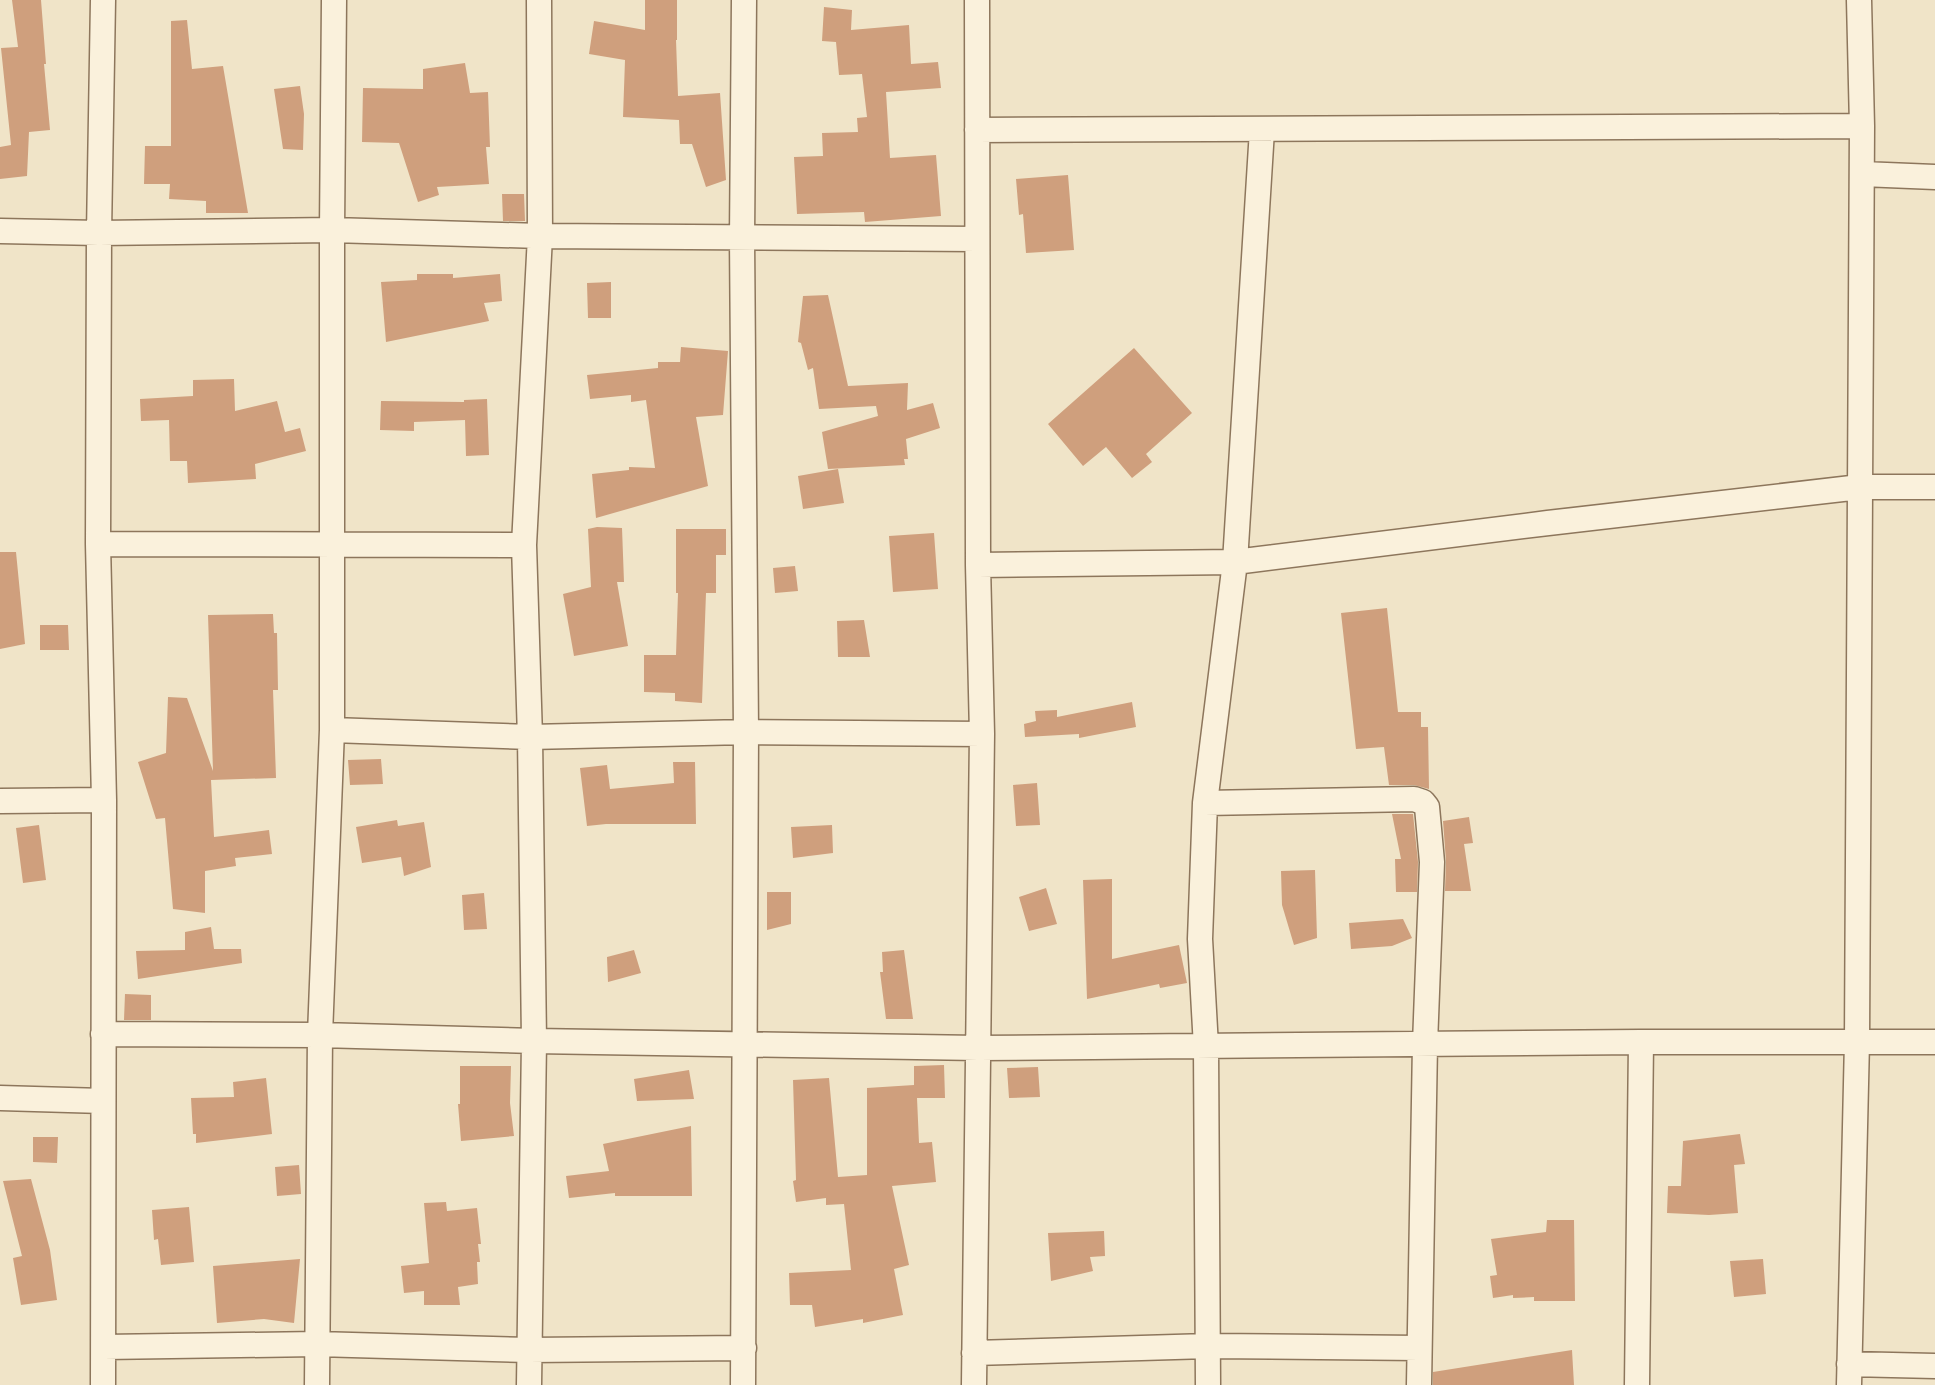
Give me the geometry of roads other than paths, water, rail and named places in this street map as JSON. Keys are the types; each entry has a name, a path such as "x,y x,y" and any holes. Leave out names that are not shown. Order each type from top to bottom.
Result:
{"street":[{"path":"103,0 99,233 98,544 104,800 103,1385"},
{"path":"317,1385 320,1035 332,730 334,0"},
{"path":"529,1385 534,1041 530,737 524,545 540,236 539,0"},
{"path":"743,1385 746,732 742,238 744,0"},
{"path":"974,1385 982,734 978,565 977,0"},
{"path":"1858,0 1862,174 1857,1041 1849,1374 1935,1366"},
{"path":"977,130 1862,126"},
{"path":"1208,1385 1206,1047 1200,939 1205,803 1235,562 1262,130"},
{"path":"1862,174 1935,177"},
{"path":"0,231 99,233 332,230 540,236 977,239"},
{"path":"978,565 1235,562 1860,487 1935,487"},
{"path":"98,544 524,545"},
{"path":"332,730 530,737 746,732 982,734"},
{"path":"1205,803 1414,799 1423,802 1427,807 1432,862 1425,1044 1419,1385"},
{"path":"0,801 104,800"},
{"path":"103,1034 320,1035 978,1048 1641,1042 1935,1042"},
{"path":"1637,1385 1641,1042"},
{"path":"0,1098 102,1101"},
{"path":"104,1347 317,1344 529,1350 744,1348"},
{"path":"974,1353 1208,1346 1419,1348"}]}
